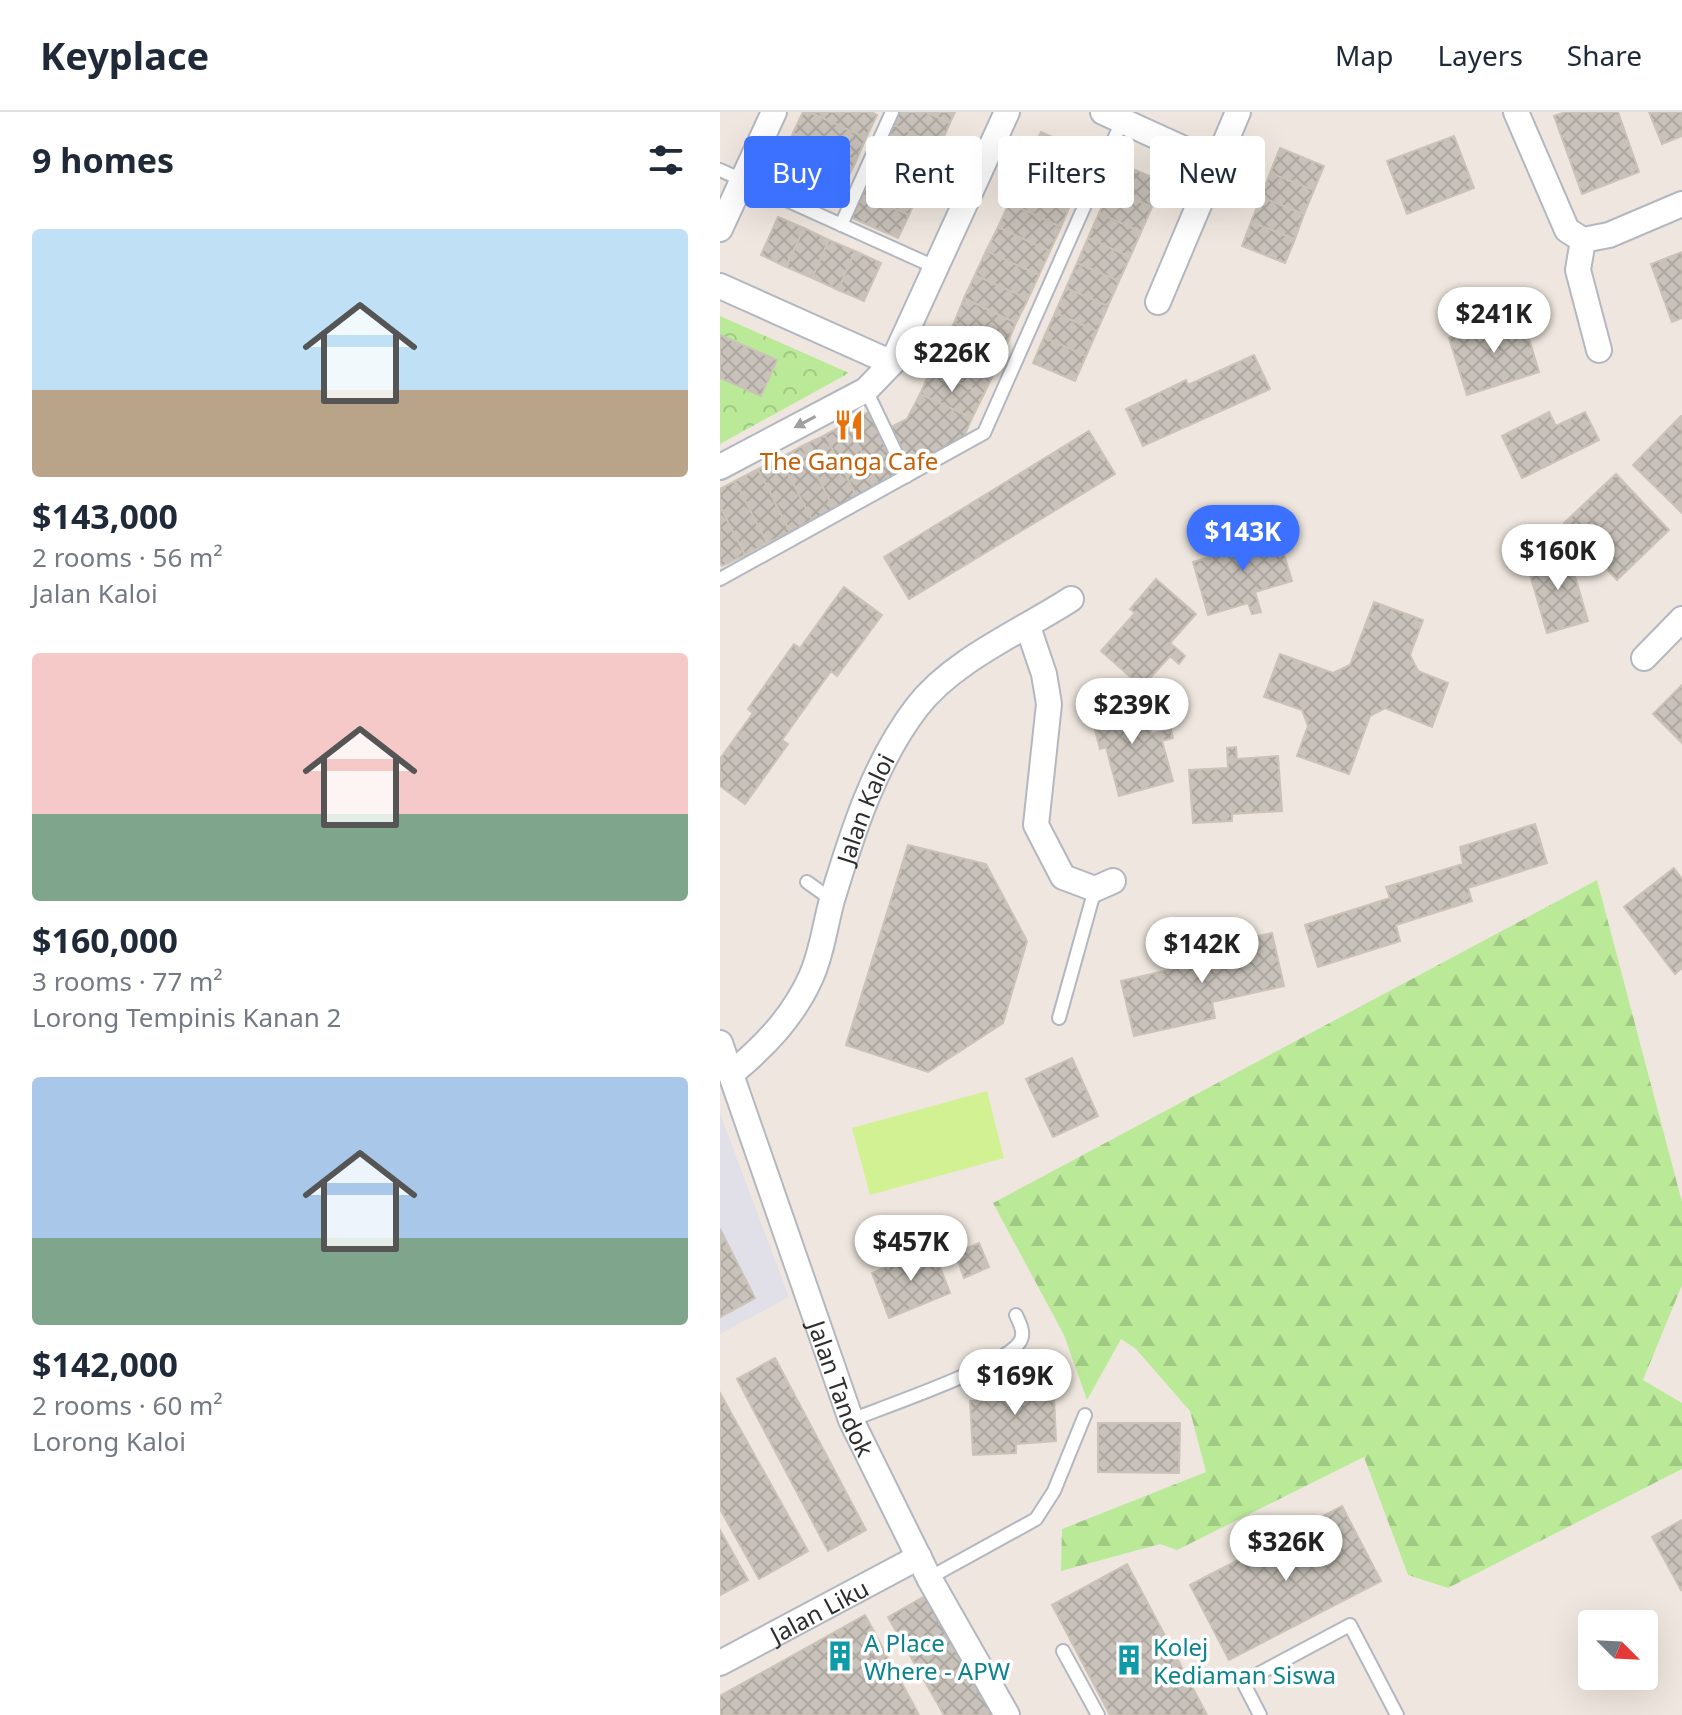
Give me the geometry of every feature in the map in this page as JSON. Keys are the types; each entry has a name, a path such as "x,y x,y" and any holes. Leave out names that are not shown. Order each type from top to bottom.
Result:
{"street":[{"path":"720,229 774,112"},
{"path":"720,467 866,390 892,363 1007,112"},
{"path":"1228,136 1238,112"},
{"path":"1516,112 1567,230 1583,240 1609,235 1682,204"},
{"path":"1117,115 1160,136"},
{"path":"1158,302 1198,208"},
{"path":"1583,240 1578,270 1599,350"},
{"path":"720,286 892,363"},
{"name":"Jalan Kaloi","path":"731,1074 762,1048 797,1003 812,975 832,900 870,785 918,706 964,662 1071,599"},
{"path":"1644,658 1682,619"},
{"path":"1028,627 1044,674 1049,704 1036,825 1063,877 1104,885"},
{"name":"Jalan Tandok","path":"720,1043 851,1420 924,1568 1007,1715"},
{"name":"Jalan Liku","path":"720,1663 924,1568"}],"lane":[{"path":"841,225 892,112"},
{"path":"720,579 984,433 1117,115"},
{"path":"720,170 937,268"},
{"path":"866,390 907,476"},
{"path":"807,882 832,900"},
{"path":"1059,1018 1104,885"},
{"path":"851,1420 1003,1356 1020,1343 1023,1331 1016,1315"},
{"path":"924,1568 1036,1519 1054,1491 1085,1415"},
{"path":"1260,1715 1243,1682 1350,1625 1397,1715"},
{"path":"1063,1651 1098,1715"}],"shaded area":[{"path":"720,1113 789,1297 720,1334"}],"green space":[{"path":"720,316 849,373 720,444"},
{"path":"1597,880 1682,1202 1682,1285 1643,1380 1682,1403 1682,1469 1448,1588 1408,1575 1364,1457 1177,1550 1160,1544 1061,1571 1062,1529 1206,1472 1190,1411 1136,1349 1121,1339 1087,1400 1064,1335 993,1203"},
{"path":"987,1091 1004,1158 870,1195 852,1128"}],"building":[{"path":"803,112 810,112 866,138 856,161 850,158 850,136 800,136 793,133"},
{"path":"810,112 871,112 877,115 866,138"},
{"path":"899,112 926,112 950,123 944,136 918,136 894,125"},
{"path":"926,112 955,112 950,123"},
{"path":"1566,112 1618,112 1639,172 1582,194 1554,116"},
{"path":"1649,112 1682,112 1682,136 1662,144"},
{"path":"894,125 918,136 889,136"},
{"path":"1454,136 1474,188 1407,214 1387,161"},
{"path":"1280,148 1324,166 1314,190 1270,173"},
{"path":"850,158 856,161 850,174"},
{"path":"1134,170 1150,176 1150,206 1134,199"},
{"path":"1270,173 1314,190 1304,214 1265,199"},
{"path":"862,195 866,197 866,208 893,208 909,215 898,238 852,218"},
{"path":"1134,199 1152,208 1141,232 1099,213 1101,208 1134,208"},
{"path":"1265,199 1304,214 1295,239 1251,222 1257,208 1265,208"},
{"path":"893,208 912,208 909,215"},
{"path":"1007,208 1020,208 1061,227 1050,251 998,227"},
{"path":"1020,208 1069,208 1061,227"},
{"path":"1099,213 1141,232 1130,257 1088,238"},
{"path":"778,217 804,228 786,267 761,255"},
{"path":"1251,222 1295,239 1285,263 1242,246"},
{"path":"998,227 1050,251 1039,275 986,251"},
{"path":"804,228 829,240 812,278 786,267"},
{"path":"1088,238 1130,257 1119,281 1077,263"},
{"path":"829,240 855,251 838,290 812,278"},
{"path":"855,251 881,263 864,301 838,290"},
{"path":"986,251 1039,275 1028,299 975,275"},
{"path":"1682,252 1682,318 1672,322 1651,264"},
{"path":"1077,263 1119,281 1108,306 1066,288"},
{"path":"975,275 1028,299 1016,323 964,298"},
{"path":"1066,288 1108,306 1097,331 1055,313"},
{"path":"964,298 1016,323 1006,346 954,323"},
{"path":"1055,313 1097,331 1086,356 1044,337"},
{"path":"1522,315 1539,372 1467,395 1449,338"},
{"path":"954,323 1006,346 995,371 942,346"},
{"path":"720,335 777,360 761,396 720,378"},
{"path":"1044,337 1086,356 1075,381 1033,363"},
{"path":"942,346 995,371 984,394 931,370"},
{"path":"1254,355 1270,389 1143,446 1126,409 1186,380 1188,385"},
{"path":"931,370 984,394 972,418 920,394"},
{"path":"920,394 972,418 962,441 911,468 891,427 907,419"},
{"path":"870,411 901,474 879,486 847,423"},
{"path":"1549,412 1556,426 1585,412 1599,440 1522,478 1502,436"},
{"path":"1682,416 1682,513 1633,465"},
{"path":"847,423 879,486 857,497 825,435"},
{"path":"1089,431 1115,474 909,599 884,557"},
{"path":"825,435 857,497 834,509 802,446"},
{"path":"802,446 834,509 812,520 780,458"},
{"path":"780,458 812,520 790,532 758,469"},
{"path":"758,469 790,532 767,543 735,481"},
{"path":"1616,474 1669,530 1617,580 1564,523"},
{"path":"735,481 767,543 745,555 720,506 720,489"},
{"path":"720,506 745,555 722,566 720,562"},
{"path":"1277,530 1292,581 1255,592 1261,612 1252,614 1248,603 1208,615 1193,562 1241,548 1239,541"},
{"path":"1568,552 1588,621 1547,633 1527,564"},
{"path":"1156,579 1196,614 1170,643 1185,656 1179,664 1170,656 1142,687 1101,651 1135,613 1130,609"},
{"path":"844,587 882,615 837,676 831,671 782,740 788,744 745,804 720,786 720,759 753,713 748,709 794,644 800,648"},
{"path":"1374,602 1423,620 1410,655 1418,671 1448,683 1432,727 1385,708 1370,716 1349,774 1297,756 1308,726 1302,710 1264,697 1280,654 1333,673 1350,665"},
{"path":"1682,685 1682,743 1653,714"},
{"path":"1141,697 1151,734 1171,729 1173,738 1162,741 1173,781 1119,796 1106,747 1100,749 1090,711"},
{"path":"1236,747 1237,759 1278,756 1282,811 1232,814 1232,821 1193,823 1189,770 1228,768 1227,748"},
{"path":"1535,824 1547,863 1468,888 1472,901 1396,925 1400,941 1318,967 1305,925 1390,898 1386,887 1463,864 1460,847"},
{"path":"908,845 986,864 1027,941 1003,1023 928,1072 846,1045"},
{"path":"1674,868 1682,879 1682,968 1675,974 1624,907"},
{"path":"1272,933 1284,986 1212,1002 1215,1018 1134,1036 1121,981 1203,962 1201,949"},
{"path":"1072,1058 1098,1116 1053,1137 1026,1079"},
{"path":"720,1229 755,1298 720,1317"},
{"path":"979,1243 989,1267 964,1278 955,1253"},
{"path":"933,1249 950,1293 889,1318 872,1273"},
{"path":"775,1358 866,1530 828,1551 737,1379"},
{"path":"1053,1374 1056,1441 1016,1444 1016,1453 973,1455 970,1401 1013,1399 1012,1377"},
{"path":"720,1393 808,1551 759,1579 720,1509"},
{"path":"1098,1423 1180,1423 1179,1473 1098,1472"},
{"path":"1342,1506 1381,1581 1229,1660 1190,1585"},
{"path":"1682,1520 1682,1589 1681,1590 1652,1537"},
{"path":"720,1530 748,1580 720,1595"},
{"name":"Kolej Kediaman Siswa","path":"1127,1564 1207,1715 1110,1715 1052,1605"},
{"path":"925,1596 994,1715 944,1715 888,1617"},
{"name":"A Place Where - APW","path":"865,1615 919,1715 720,1715 720,1696"}],"place":[{"name":"The Ganga Cafe","path":"849,425"},
{"name":"A Place Where - APW","path":"840,1656"},
{"name":"Kolej Kediaman Siswa","path":"1129,1660"}]}
